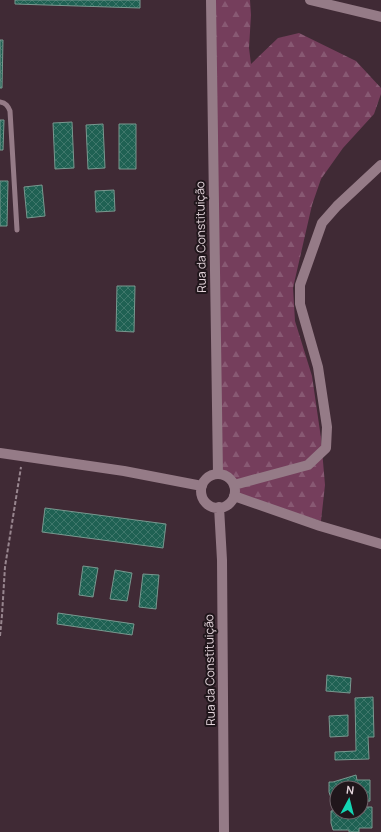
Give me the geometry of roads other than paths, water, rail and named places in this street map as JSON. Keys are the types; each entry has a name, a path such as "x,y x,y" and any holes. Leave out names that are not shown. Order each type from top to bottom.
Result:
{"street":[{"name":"Rua da Constituição","path":"211,0 218,474"},
{"path":"310,0 381,17"},
{"path":"234,485 308,465 326,448 327,427 318,367 300,304 300,285 322,223 337,206 381,165"},
{"path":"0,453 124,471 202,486"},
{"path":"223,474 232,480 234,485 235,490 232,501 222,507 211,506 203,498 201,492 204,481 212,475 223,474"},
{"path":"234,496 320,526 381,544"},
{"name":"Rua da Constituição","path":"218,507 222,560 224,832"}],"lane":[{"path":"0,102 5,104 10,111 18,230"}]}
